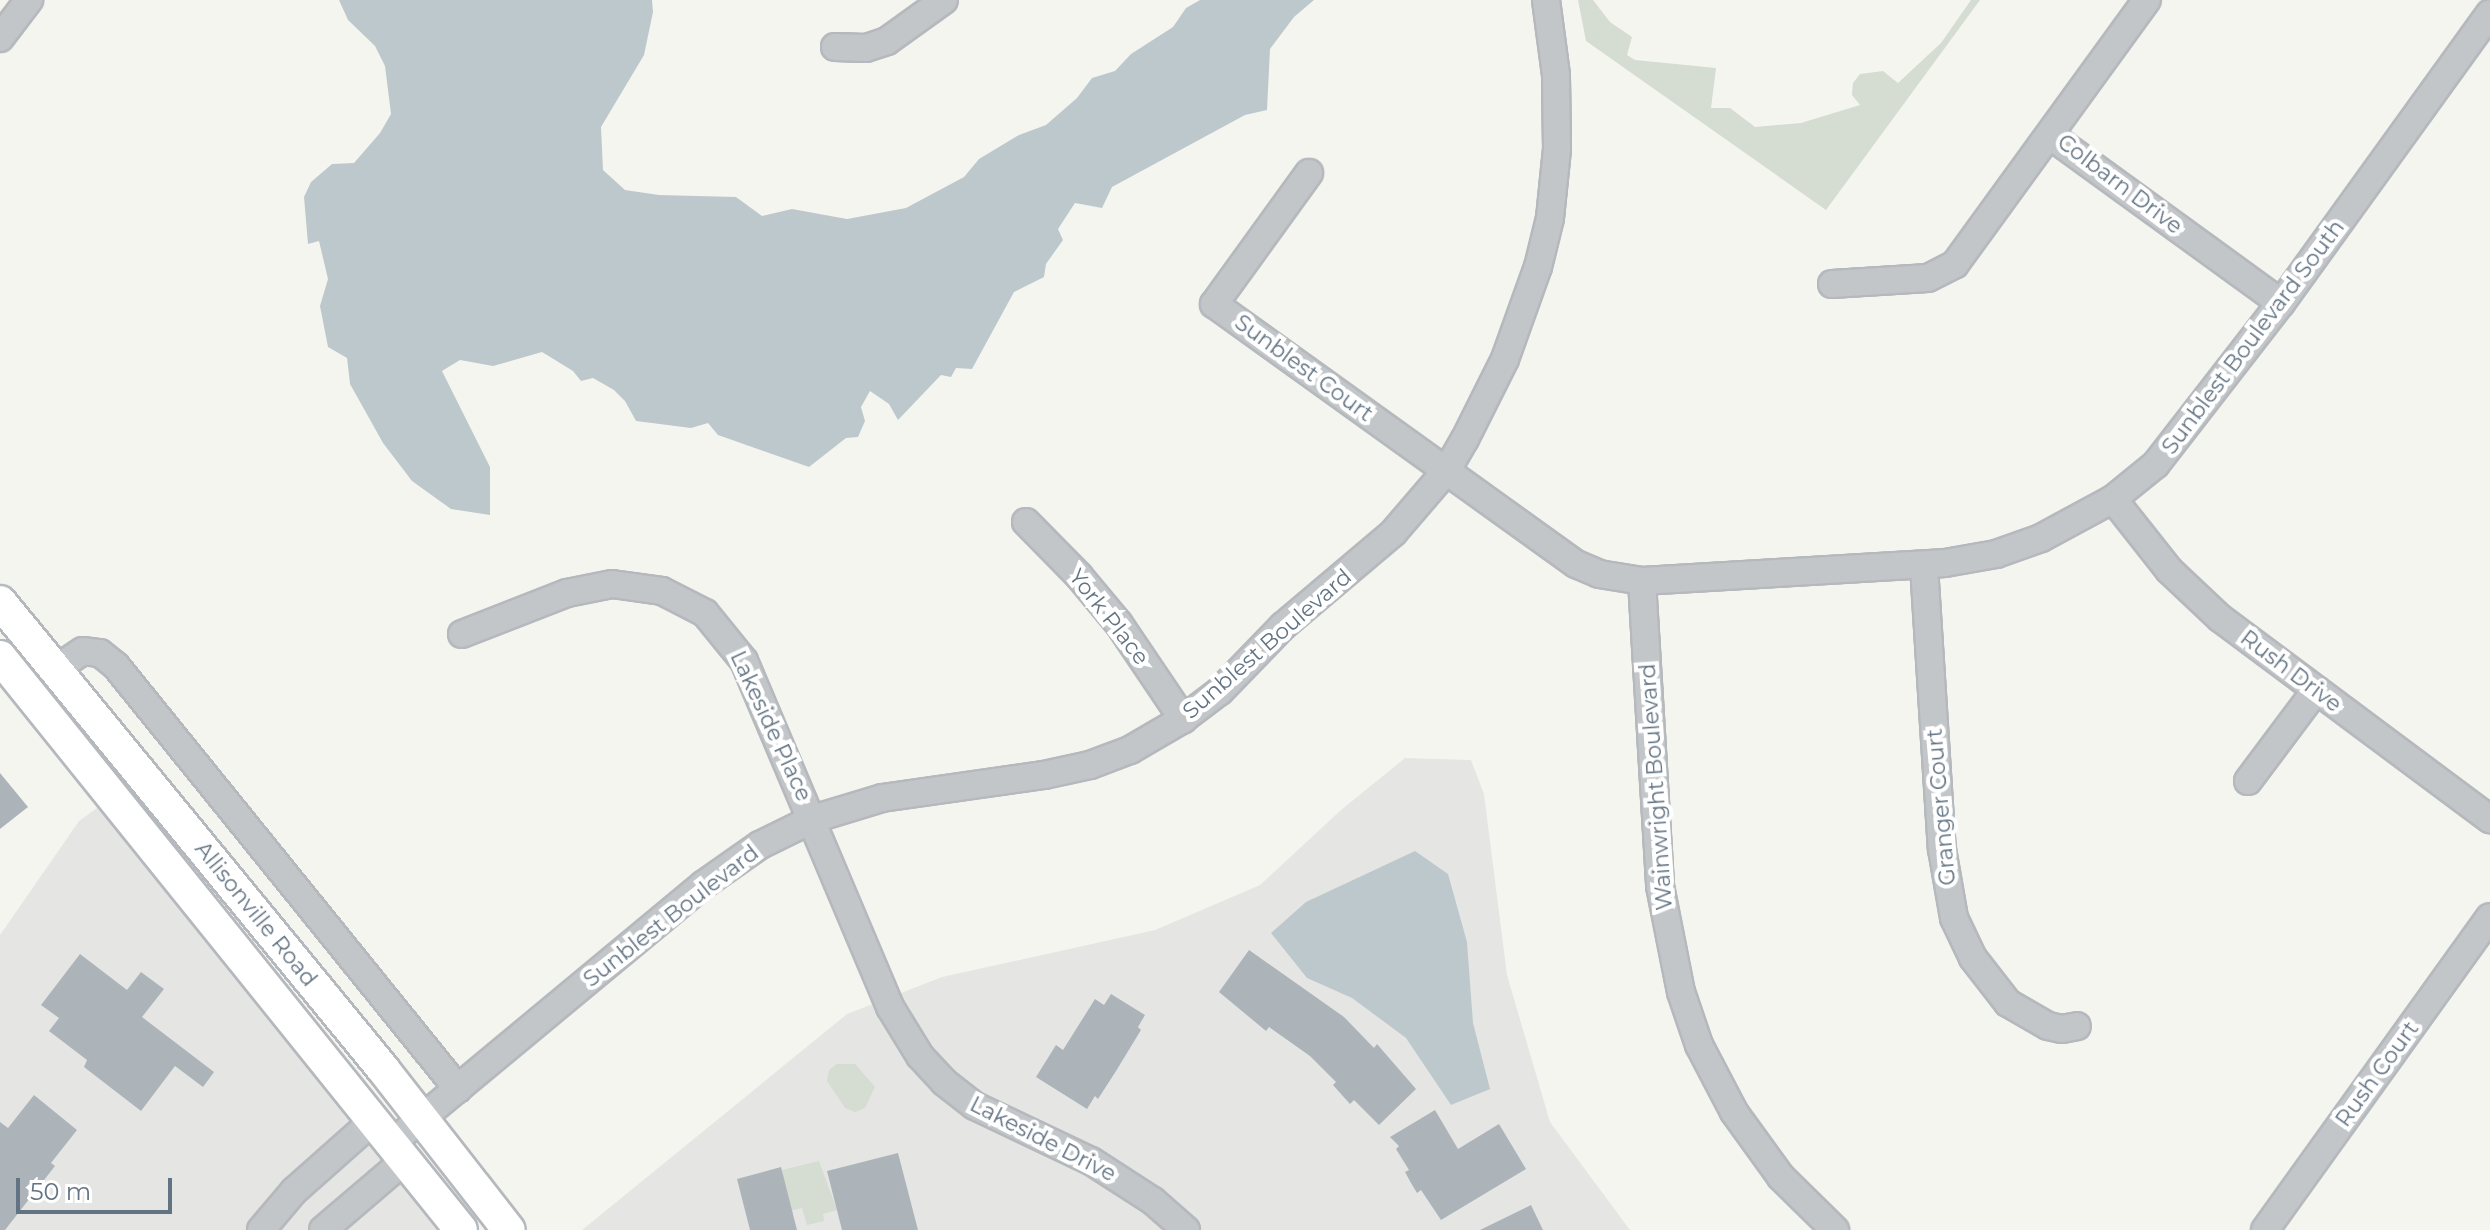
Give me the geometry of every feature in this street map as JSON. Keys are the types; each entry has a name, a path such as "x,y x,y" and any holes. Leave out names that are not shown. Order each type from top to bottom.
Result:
{"main road":[{"name":"Allisonville Road","path":"0,602 509,1230"},
{"name":"Allisonville Road","path":"0,657 461,1230"}],"street":[{"path":"0,38 29,0"},
{"path":"835,47 866,48 887,41 944,0"},
{"name":"Sunblest Boulevard","path":"391,1141 422,1119 703,885 760,845 813,819 920,790 1044,775 1090,765 1130,750 1183,719 1220,691 1304,607 1393,533 1447,470 1505,359 1531,294 1554,183 1557,109 1553,39 1546,0"},
{"name":"Colbarn Drive","path":"2147,0 2051,136 2281,303"},
{"name":"Sunblest Boulevard South","path":"1447,470 1576,564 1599,574 1642,581 1924,566 1996,554 2041,538 2113,499 2156,464 2179,439 2490,13"},
{"path":"1832,284 1928,278 1955,264 2051,136"},
{"name":"Sunblest Court","path":"1309,173 1214,304 1447,470"},
{"name":"Rush Drive","path":"2113,499 2153,552 2187,589 2316,690 2490,819"},
{"name":"York Place","path":"1026,522 1079,576 1119,624 1183,719"},
{"name":"Granger Court","path":"1924,566 1942,849 1954,918 1973,958 2008,1003 2048,1026 2062,1029 2077,1026"},
{"name":"Wainwright Boulevard","path":"1642,581 1660,886 1681,992 1699,1045 1734,1112 1781,1177 1835,1230"},
{"name":"Lakeside Place","path":"462,634 567,593 594,587 647,587 688,602 718,626 744,661 813,819"},
{"path":"56,669 83,651 100,653 116,666 458,1089"},
{"path":"2248,781 2316,690"},
{"name":"Lakeside Drive","path":"813,819 890,1007 909,1040 933,1071 975,1106 1091,1161 1126,1183 1186,1230"},
{"name":"Rush Court","path":"2265,1230 2490,917"},
{"path":"261,1230 294,1191 391,1141"},
{"path":"323,1230 391,1141"}],"shaded area":[{"path":"339,0 652,0 653,12 644,55 601,127 603,170 625,190 659,195 736,197 762,216 792,209 847,219 906,208 964,177 979,159 1019,135 1046,125 1077,98 1092,78 1115,71 1131,54 1173,27 1186,8 1200,0 1314,0 1294,17 1270,49 1267,110 1245,115 1112,187 1102,208 1075,203 1058,229 1063,240 1046,264 1044,277 1014,292 972,369 956,368 951,377 941,375 898,420 889,404 870,391 861,407 865,421 858,437 846,438 809,467 718,435 708,423 691,428 636,421 625,401 614,390 593,378 581,381 573,371 542,352 493,366 460,360 442,371 490,467 490,515 451,509 412,481 383,443 350,384 347,358 328,347 320,306 328,279 319,241 308,244 304,197 311,182 332,164 354,163 380,133 391,114 385,66 375,46 348,20"},
{"path":"1578,0 1593,0 1610,22 1632,37 1627,55 1635,60 1716,68 1711,108 1730,108 1755,127 1801,123 1860,105 1852,95 1853,83 1860,74 1883,71 1898,83 1941,43 1971,0 1980,0 1826,210 1586,41"},
{"path":"1405,758 1471,760 1484,794 1507,975 1550,1122 1630,1230 582,1230 847,1014 942,977 1155,930 1260,885 1341,810"},
{"path":"105,802 451,1230 0,1230 0,935 79,821"},
{"path":"1415,851 1448,874 1467,942 1473,1023 1490,1089 1451,1105 1406,1038 1352,998 1307,978 1271,933 1306,902"},
{"path":"837,1064 855,1064 875,1087 865,1108 855,1112 845,1108 827,1081 829,1070"},
{"path":"819,1161 837,1210 823,1214 824,1221 807,1225 802,1208 789,1211 782,1170"}],"building":[{"path":"0,773 28,807 0,829"},
{"path":"1249,950 1344,1017 1374,1048 1377,1044 1416,1089 1379,1125 1354,1100 1350,1104 1333,1085 1336,1082 1310,1056 1269,1027 1266,1031 1219,992"},
{"path":"80,954 127,990 141,972 164,989 142,1017 214,1072 203,1087 175,1066 141,1111 84,1067 87,1060 49,1031 59,1018 41,1005"},
{"path":"1111,994 1145,1015 1138,1027 1141,1030 1116,1071 1098,1099 1095,1096 1087,1109 1036,1077 1056,1045 1063,1050 1095,999 1104,1005"},
{"path":"34,1095 77,1130 51,1163 55,1166 5,1230 0,1230 0,1122 8,1128"},
{"path":"1435,1110 1458,1149 1499,1124 1526,1169 1441,1220 1421,1190 1417,1193 1405,1172 1409,1170 1396,1149 1399,1146 1390,1137"},
{"path":"898,1153 918,1230 842,1230 827,1171"},
{"path":"781,1167 797,1230 750,1230 737,1179"},
{"path":"1531,1205 1543,1230 1480,1230"}]}
